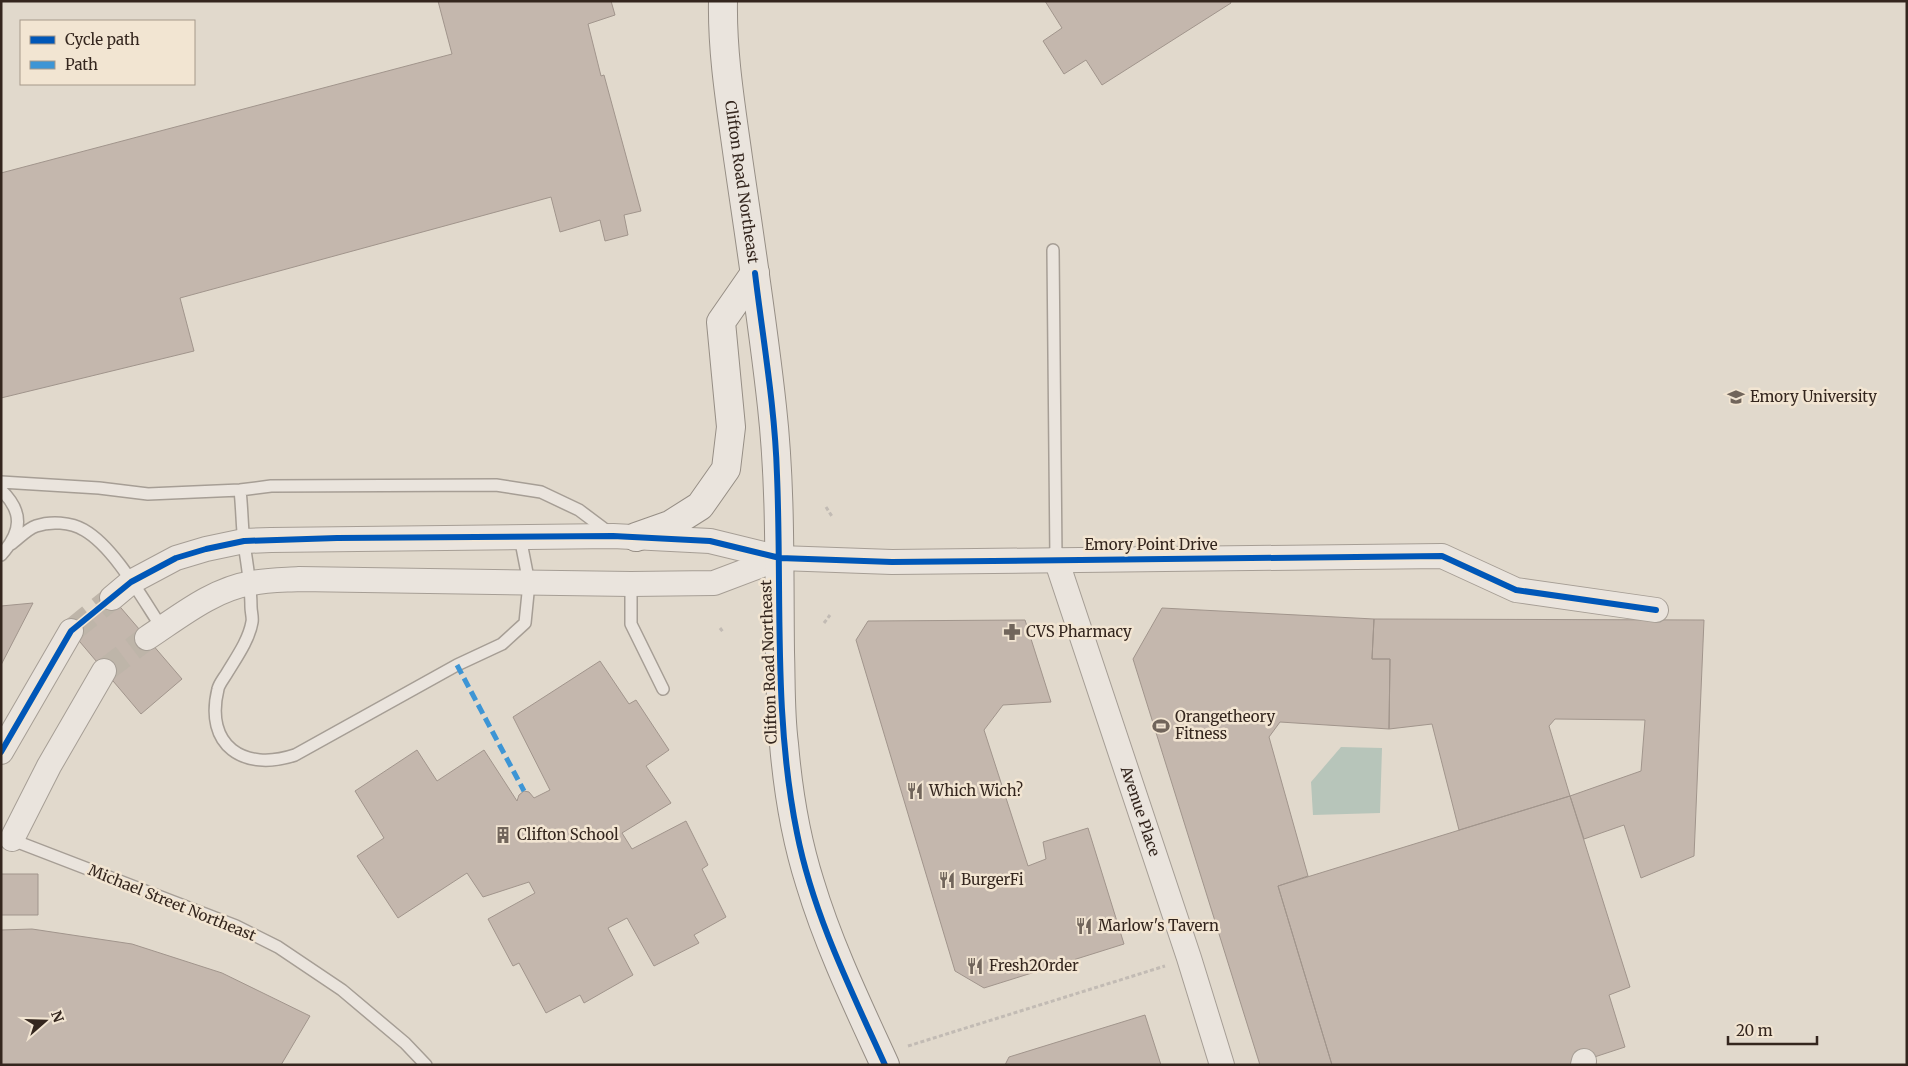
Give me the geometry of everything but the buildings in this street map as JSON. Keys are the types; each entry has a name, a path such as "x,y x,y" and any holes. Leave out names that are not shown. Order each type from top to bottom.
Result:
{"main road":[{"name":"Clifton Road Northeast","path":"723,1 731,112 755,273 776,442 780,558 781,700 789,788 810,882 825,925 882,1060"},
{"path":"625,536 670,525 700,506 726,469 731,427 721,322 755,273"}],"street":[{"path":"112,598 131,582 176,558 244,541 337,538 625,536 710,541 780,558"},
{"name":"Emory Point Drive","path":"780,558 892,562 1442,556 1516,590 1656,610"},
{"path":"154,633 200,603 222,592 251,583 298,579 631,584 714,583 780,558"},
{"name":"Avenue Place","path":"1056,559 1189,958 1222,1065"},
{"path":"1,752 71,631"},
{"path":"6,838 104,671"}],"lane":[{"path":"1053,250 1056,559"},
{"path":"1,482 99,488 148,494 240,490 271,486 496,485 540,492 579,510 625,536"},
{"path":"1,490 9,498 16,511 18,529 11,544"},
{"path":"240,490 244,541 251,583 252,622 243,646 218,687 215,711 219,733 230,749 235,753 265,761 281,760 295,755 457,665 502,644 525,623 529,583 520,537"},
{"path":"1,555 11,544 34,526 51,523 69,524 83,529 96,538 112,554 131,582 154,633"},
{"path":"631,584 631,624 663,689"},
{"name":"Michael Street Northeast","path":"6,838 236,926 278,948 349,996 405,1043 426,1065"}],"path":[{"path":"826,507 833,518"},
{"path":"824,623 830,615"},
{"path":"882,1060 1189,958"}],"shaded area":[{"path":"1341,747 1382,748 1380,813 1313,815 1311,782"}],"tunnel":[{"path":"71,631 112,598"},
{"path":"104,671 147,638"}],"marked path":[{"path":"457,665 524,791"}],"cycle path":[{"path":"755,273 776,450 781,700 789,789 804,863 823,922 846,980 885,1065"},
{"path":"1,752 71,631 131,582 176,558 244,541 337,538 613,536 710,541 780,558 892,562 1442,556 1516,590 1656,610"}],"place":[{"name":"Emory University","path":"1736,397"},
{"name":"CVS Pharmacy","path":"1012,632"},
{"name":"Orangetheory Fitness","path":"1161,726"},
{"name":"Which Wich?","path":"915,791"},
{"name":"Clifton School","path":"503,835"},
{"name":"BurgerFi","path":"947,880"},
{"name":"Marlow's Tavern","path":"1084,926"},
{"name":"Fresh2Order","path":"975,966"}]}
